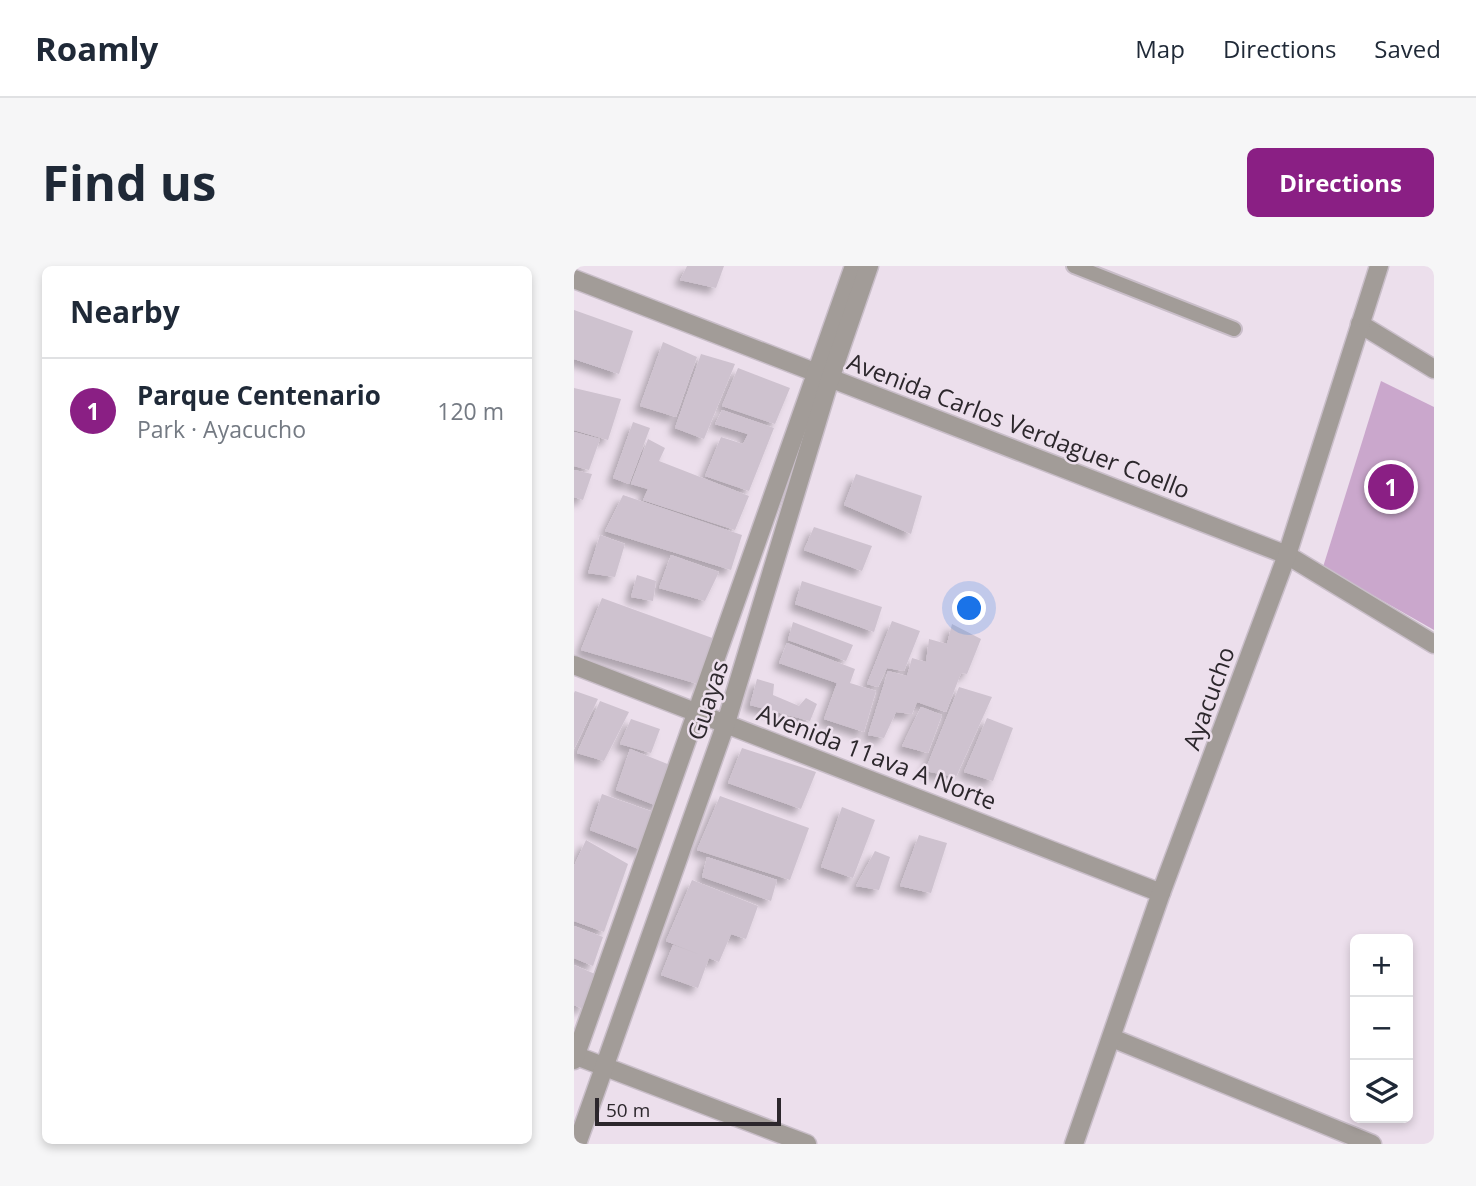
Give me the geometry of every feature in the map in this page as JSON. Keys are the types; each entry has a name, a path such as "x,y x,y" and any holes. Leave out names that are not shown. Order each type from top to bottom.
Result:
{"street":[{"name":"Guayas","path":"577,1144 603,1064 726,723 854,266"},
{"name":"Guayas","path":"575,1057 697,713 824,376 869,266"},
{"name":"Ayacucho","path":"1074,1144 1161,893 1287,555 1379,266"},
{"name":"Avenida Carlos Verdaguer Coello","path":"574,279 1287,555 1434,644"},
{"path":"1360,324 1434,369"},
{"name":"Avenida 11ava A Norte","path":"574,666 1161,893"},
{"path":"1112,1038 1372,1144"},
{"path":"575,1057 603,1064 807,1144"}],"lane":[{"path":"1074,266 1234,329"}],"shaded area":[{"path":"1381,381 1434,407 1434,630 1323,567"}],"building":[{"path":"687,266 724,266 716,288 680,280"},
{"path":"574,310 633,331 619,374 574,359"},
{"path":"663,342 697,357 676,417 640,406"},
{"path":"701,354 735,364 704,439 675,428"},
{"path":"738,368 790,388 775,424 722,406"},
{"path":"574,388 621,399 608,440 574,430"},
{"path":"722,410 774,428 749,491 705,476 721,437 743,444 748,434 715,424"},
{"path":"633,422 650,428 629,484 613,478"},
{"path":"574,432 600,439 589,470 574,466"},
{"path":"648,439 665,448 659,461 749,496 735,530 643,500 648,489 631,484"},
{"path":"574,470 592,474 583,500 574,497"},
{"path":"856,474 922,496 911,534 844,505"},
{"path":"623,495 742,535 731,570 605,531"},
{"path":"814,527 872,546 862,571 804,550"},
{"path":"600,535 625,544 615,577 588,573"},
{"path":"671,555 719,572 705,601 659,588"},
{"path":"637,575 656,581 653,601 631,597"},
{"path":"802,581 882,607 874,632 795,604"},
{"path":"602,598 715,639 698,684 581,650"},
{"path":"892,621 920,631 904,671 887,668 878,687 867,684"},
{"path":"793,622 853,645 846,661 788,640"},
{"path":"952,624 981,639 967,674 961,673 946,712 917,702 912,714 896,712 884,738 868,735 888,671 907,676 912,658 926,662 929,639 947,644"},
{"path":"787,643 855,669 850,683 876,691 864,732 824,719 837,683 779,663"},
{"path":"757,679 774,684 773,695 799,706 806,698 817,704 810,721 750,705"},
{"path":"959,687 992,697 956,777 925,771"},
{"path":"575,691 598,699 574,749 574,693"},
{"path":"600,701 629,712 604,761 577,753"},
{"path":"921,707 942,715 928,753 902,746"},
{"path":"987,718 1013,728 993,781 964,772"},
{"path":"631,719 660,729 651,753 620,744"},
{"path":"742,748 816,772 801,809 728,783"},
{"path":"630,749 675,767 660,807 616,790"},
{"path":"602,794 656,813 644,851 590,830"},
{"path":"720,796 809,828 790,880 697,850"},
{"path":"842,807 875,820 853,878 821,867"},
{"path":"919,835 947,843 931,893 900,886"},
{"path":"586,840 628,864 604,932 574,921 574,866"},
{"path":"875,851 890,857 879,890 856,886"},
{"path":"707,857 777,880 771,901 702,877"},
{"path":"692,880 758,906 746,939 731,934 719,962 709,958 698,988 661,975 673,945 698,954 666,941"},
{"path":"574,926 603,937 593,966 574,958"},
{"path":"574,965 595,974 583,1009 574,1005"}],"place":[{"name":"Parque Centenario","path":"1391,487"}]}
